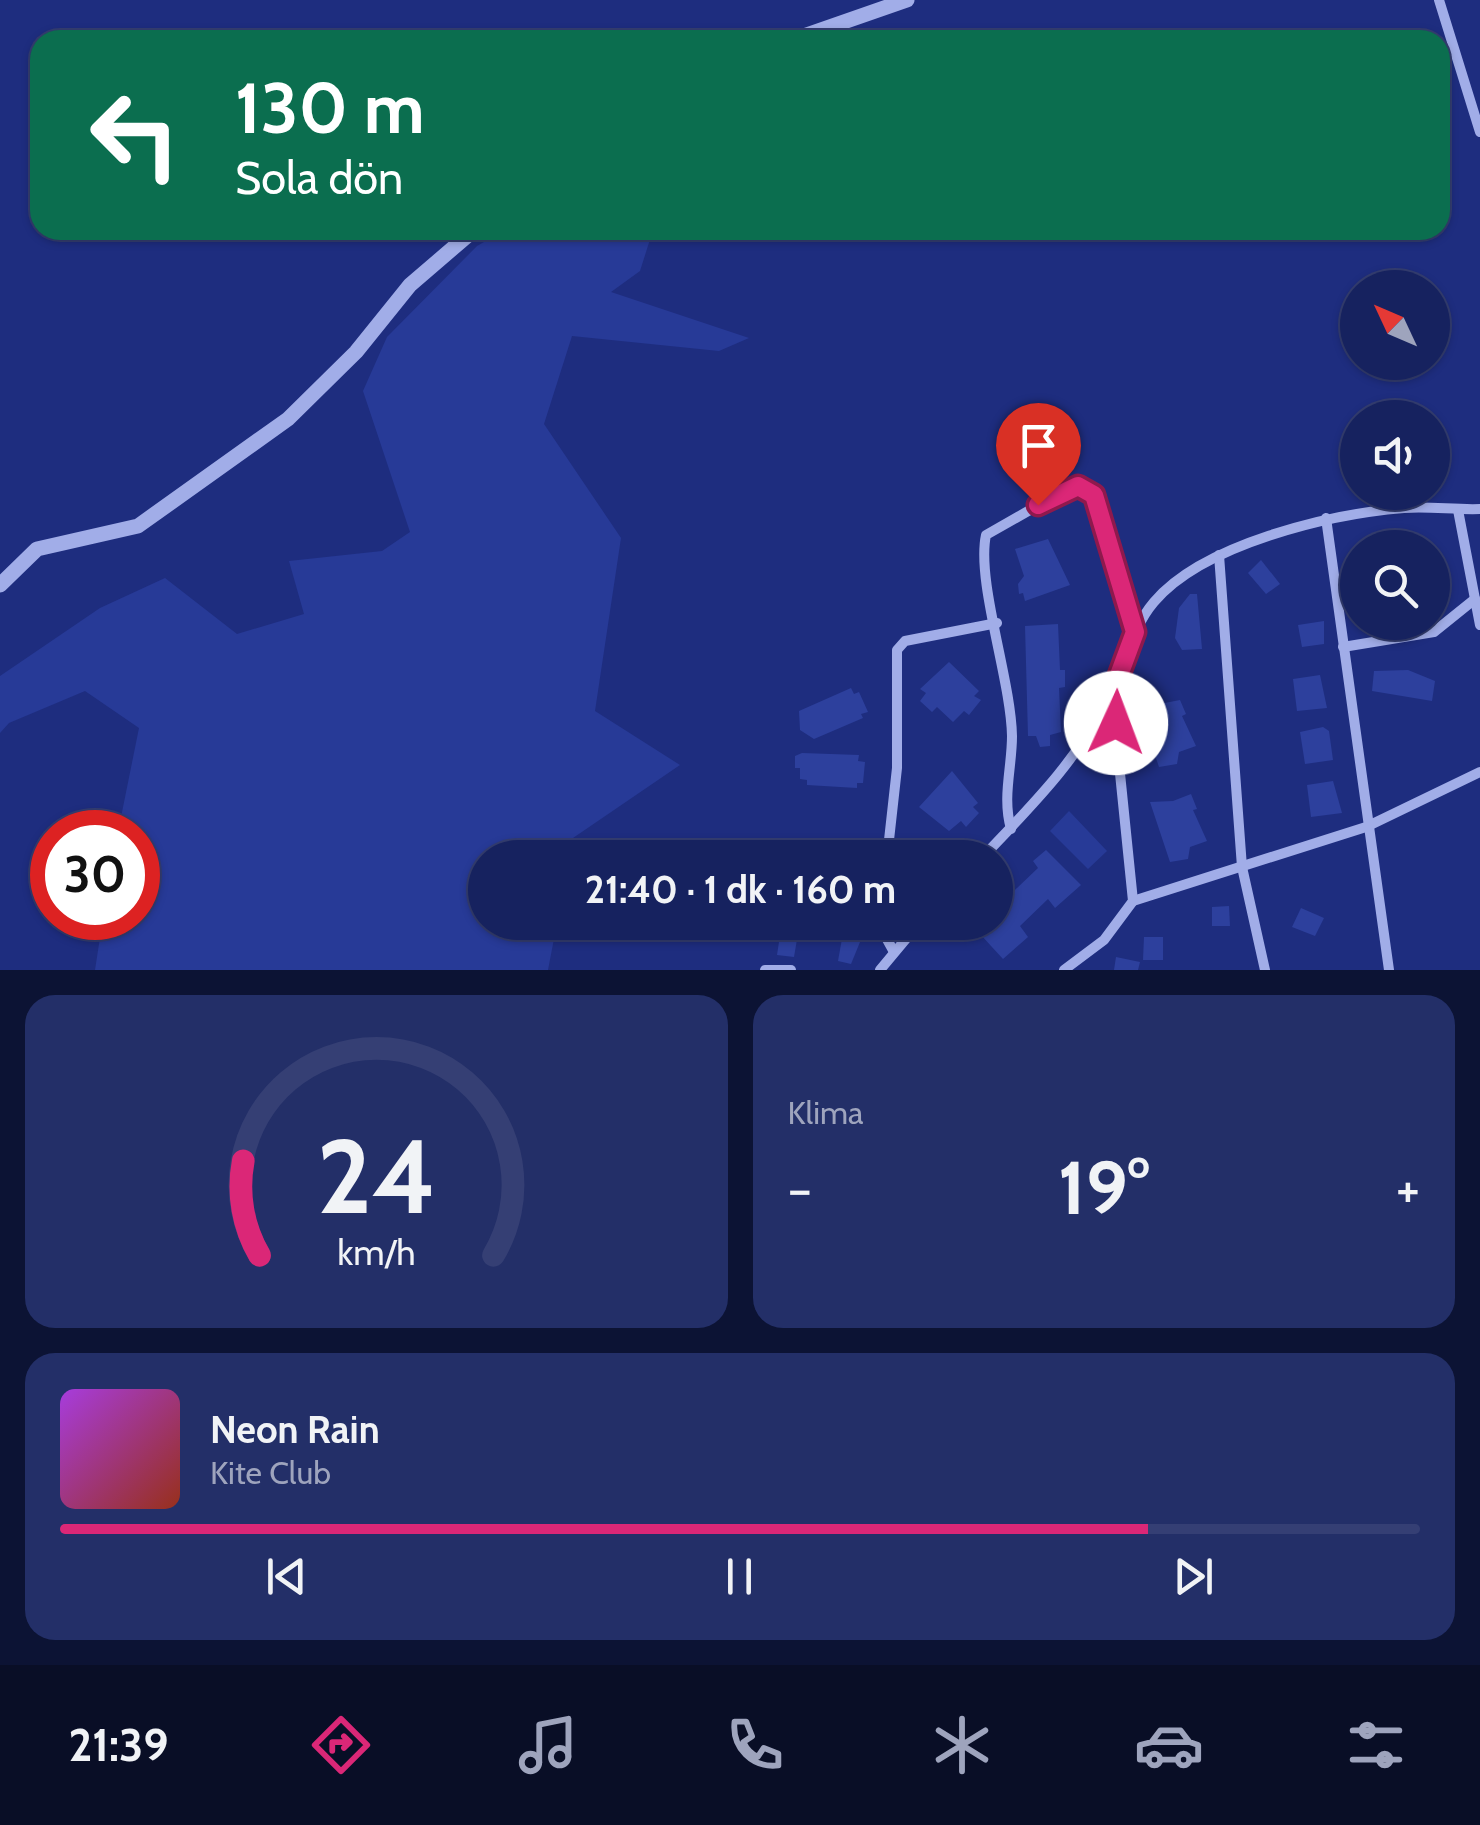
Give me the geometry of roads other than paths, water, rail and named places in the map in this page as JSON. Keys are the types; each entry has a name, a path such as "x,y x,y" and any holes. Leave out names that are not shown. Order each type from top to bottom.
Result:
{"street":[{"path":"821,30 907,0"},
{"path":"1439,0 1448,30"},
{"path":"1450,35 1480,132"},
{"path":"0,585 37,549 138,526 288,419 356,352 410,285 462,240"},
{"path":"1011,829 1005,809 1012,736 986,566 986,535 1078,486 1094,495 1135,632"},
{"path":"1000,840 1060,778 1112,694 1135,632 1170,585 1219,555 1326,518 1408,508 1480,509"},
{"path":"1458,510 1480,625"},
{"path":"1326,518 1366,827 1389,970"},
{"path":"1219,555 1242,867 1265,970"},
{"path":"1343,647 1434,632 1476,599"},
{"path":"889,840 897,768 896,650 906,641 997,623"},
{"path":"1112,694 1133,900"},
{"path":"1064,970 1104,940 1133,900 1366,827 1480,772"},
{"path":"887,940 894,952"},
{"path":"884,968 904,940"},
{"path":"765,970 791,970"}]}
